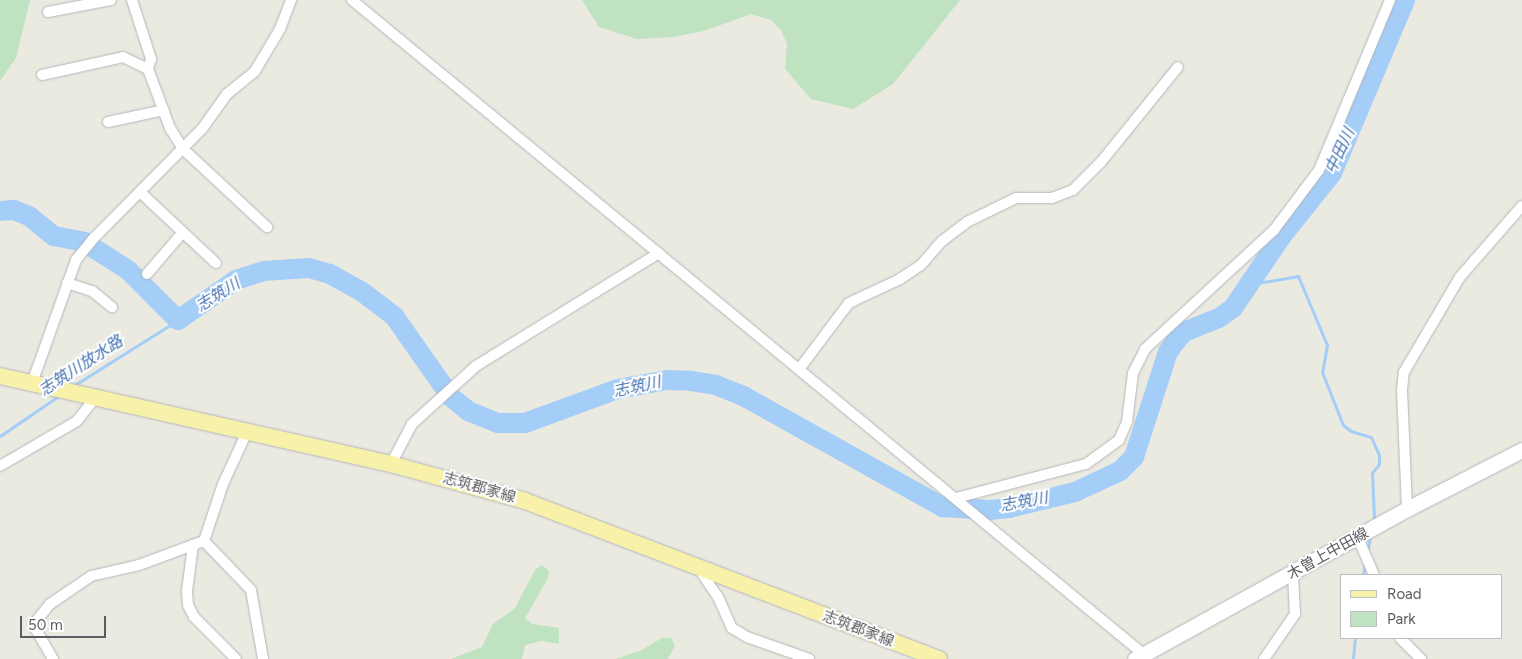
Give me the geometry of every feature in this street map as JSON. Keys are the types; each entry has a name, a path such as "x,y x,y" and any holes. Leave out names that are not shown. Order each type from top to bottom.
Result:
{"main road":[{"name":"志筑郡家線","path":"0,376 391,464 525,501 939,659"},
{"name":"木曽上中田線","path":"1139,657 1293,574 1407,509 1522,450"}],"street":[{"path":"48,12 111,0"},
{"path":"132,0 151,59 148,69 164,110 183,149 267,227"},
{"path":"36,384 67,283 82,252 202,130 223,98 255,71 280,28 291,0"},
{"path":"352,0 979,516 1139,657"},
{"path":"957,499 1086,464 1119,440 1127,422 1133,373 1145,349 1274,230 1319,170 1390,0"},
{"path":"42,75 122,57 148,69"},
{"path":"800,368 849,303 900,279 921,265 942,242 967,222 1016,198 1052,198 1073,190 1101,162 1178,67"},
{"path":"108,122 164,110"},
{"path":"140,192 216,263"},
{"path":"1407,509 1402,390 1404,372 1460,277 1522,206"},
{"path":"147,274 183,232"},
{"path":"391,464 412,424 476,366 659,253"},
{"path":"67,283 92,291 112,307"},
{"path":"0,466 77,421 95,398"},
{"path":"204,541 226,476 247,432"},
{"path":"1358,538 1374,574"},
{"path":"53,659 33,624 50,604 92,576 139,565 204,541"},
{"path":"204,541 251,590 262,659"},
{"path":"193,545 187,591 188,605 194,617 236,659"},
{"path":"699,569 718,597 732,628 748,637 809,659"},
{"path":"1264,659 1295,614 1293,574"},
{"path":"1401,639 1421,659"}],"green space":[{"path":"0,0 30,0 16,58 0,81"},
{"path":"582,0 960,0 893,84 853,109 811,99 785,69 787,44 781,30 771,20 751,14 704,31 673,37 637,39 599,27"},
{"path":"542,565 549,571 547,580 525,618 532,624 559,628 559,644 541,641 525,645 522,659 451,659 482,647 493,624 515,608 535,570"},
{"path":"662,638 671,638 675,646 668,659 615,659 640,651"}],"waterway":[{"name":"志筑川","path":"0,211 14,210 29,216 54,236 84,242 128,270 178,320 236,280 264,271 309,268 330,274 361,291 394,316 451,397 468,411 498,423 525,423 618,389 667,380 716,385 745,397 943,507 990,510 1009,508 1075,492 1120,471 1134,457 1168,352 1184,332 1219,318 1233,308 1281,237 1332,173 1405,0"},
{"path":"1246,285 1298,276 1327,345 1322,372 1343,425 1351,431 1371,437 1379,455 1379,464 1372,473 1374,519"},
{"name":"志筑川放水路","path":"73,386 178,320"},
{"name":"志筑川放水路","path":"0,436 60,395"},
{"path":"1367,553 1370,538"},
{"path":"1363,574 1365,564"},
{"path":"1353,659 1355,639"}],"water label":[{"name":"中田川","path":"1340,151"}]}
